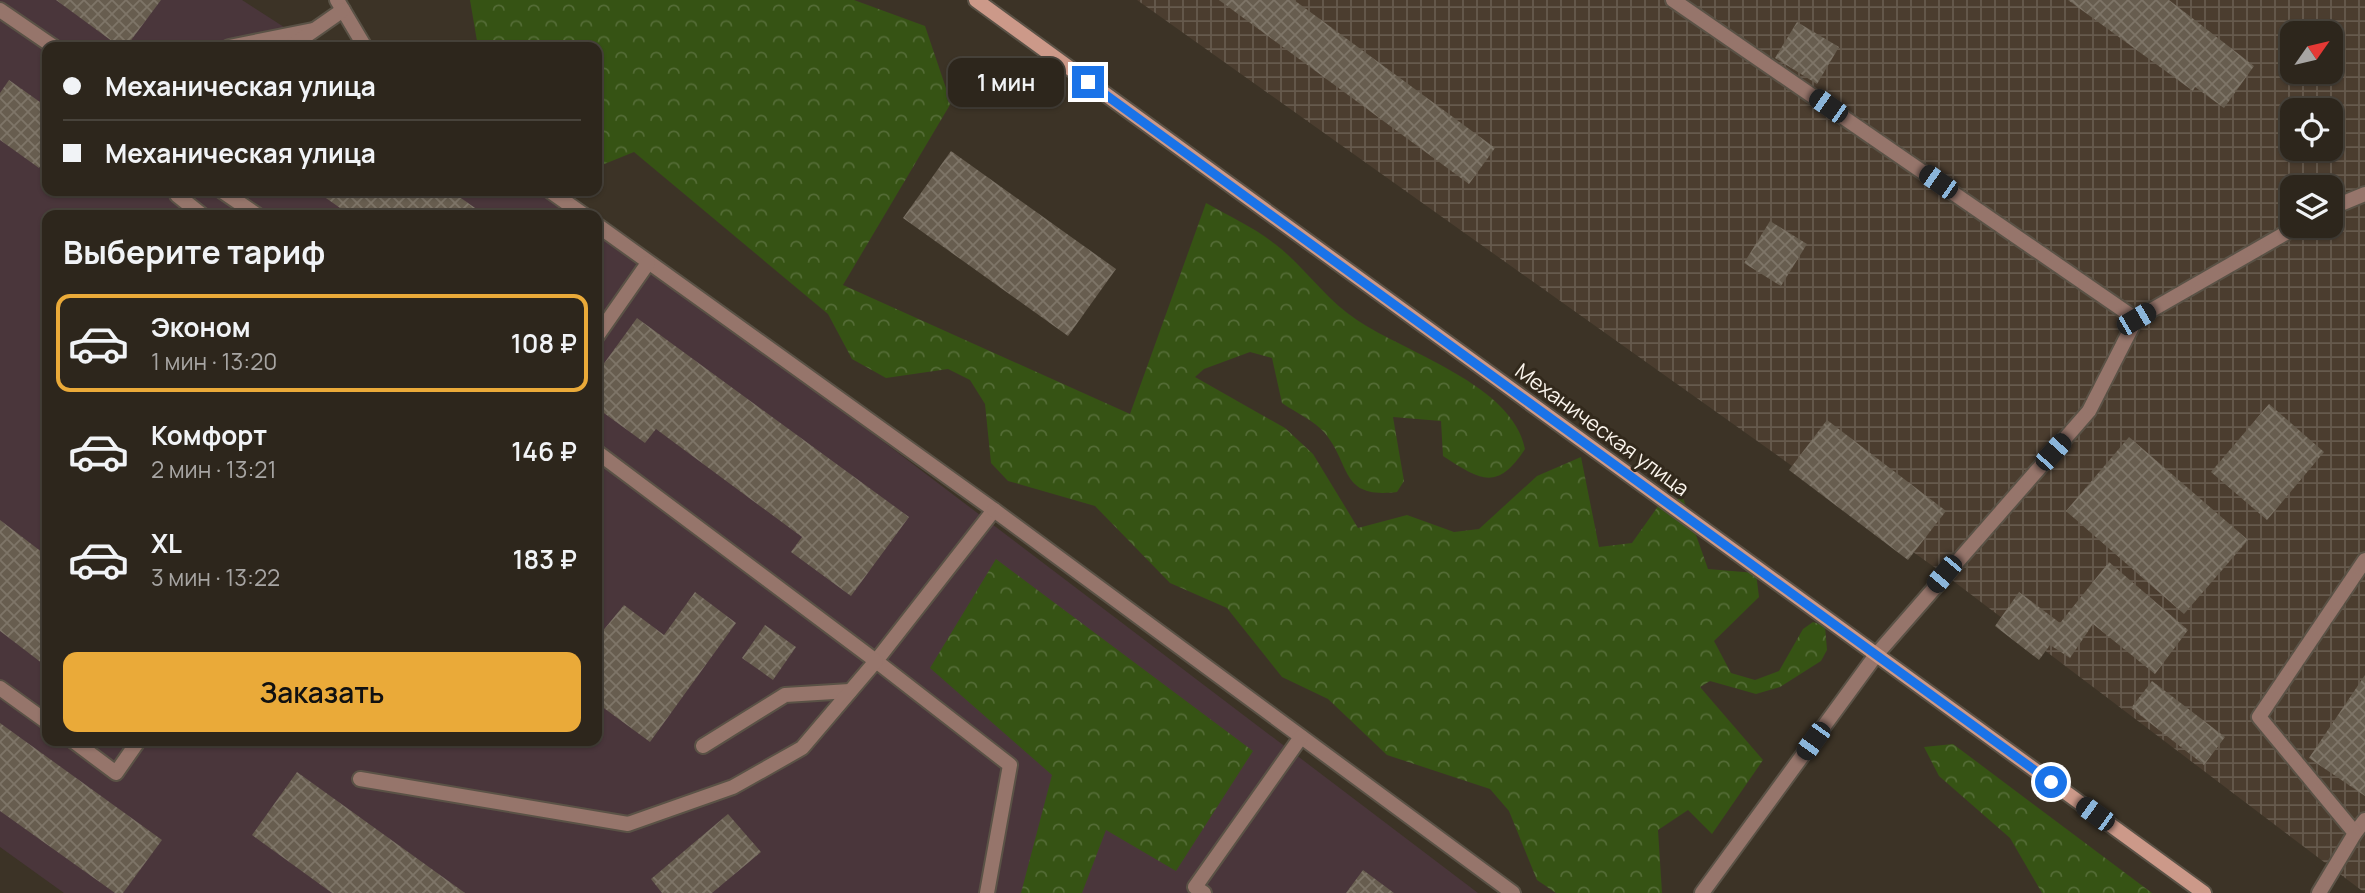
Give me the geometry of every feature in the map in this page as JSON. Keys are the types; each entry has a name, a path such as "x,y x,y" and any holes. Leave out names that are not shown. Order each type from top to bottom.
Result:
{"street":[{"name":"Механическая улица","path":"976,0 2204,893"}],"lane":[{"path":"1673,0 2136,319"},
{"path":"297,42 340,5 362,42"},
{"path":"0,10 47,42"},
{"path":"254,42 313,30"},
{"path":"2343,203 2365,194"},
{"path":"178,196 196,210"},
{"path":"229,196 250,210"},
{"path":"557,196 577,210"},
{"path":"602,229 994,510 1513,893"},
{"path":"1702,893 1876,655 2089,411 2136,319 2280,236"},
{"path":"602,330 648,263"},
{"path":"602,456 1010,765 987,893"},
{"path":"360,779 628,824 733,788 802,748 876,661 994,510"},
{"path":"2355,833 2259,717 2365,560"},
{"path":"0,688 42,718"},
{"path":"703,746 785,695 850,691"},
{"path":"1204,893 1195,887 1301,737"},
{"path":"80,746 116,772 135,746"},
{"path":"2319,893 2365,820"}],"shaded area":[{"path":"0,0 242,0 307,42 42,42 42,196 545,196 567,210 42,210 42,746 602,746 602,232 648,263 1478,893 64,893 0,847"},
{"path":"1137,0 2365,0 2365,893 1944,574"}],"green space":[{"path":"470,0 854,0 925,26 951,103 843,285 1130,414 1206,203 1275,244 1335,303 1357,320 1455,373 1479,389 1501,406 1516,426 1525,449 1506,472 1487,478 1467,471 1443,456 1441,421 1393,417 1404,481 1397,492 1378,493 1356,485 1324,432 1282,403 1272,358 1250,352 1204,369 1195,377 1285,428 1313,454 1358,528 1407,515 1454,532 1479,529 1537,476 1581,457 1599,547 1632,543 1661,502 1683,498 1708,569 1756,573 1759,597 1714,641 1731,673 1755,680 1779,671 1803,629 1813,622 1825,626 1827,650 1821,661 1780,687 1756,694 1710,681 1700,687 1763,760 1712,834 1688,810 1658,830 1662,893 1556,893 1537,880 1509,811 1490,789 1387,755 1328,699 1282,677 1227,608 1170,583 1095,506 1008,481 991,463 985,404 970,380 948,369 886,378 852,359 828,314 634,152 602,165 602,42 477,42"},
{"path":"996,559 1253,751 1176,871 1106,830 1082,893 1021,893 1052,775 930,668"},
{"path":"1953,744 2152,893 2042,893 2010,838 1939,776 1924,747"}],"building":[{"path":"56,0 161,0 130,42 113,42"},
{"path":"1219,0 1294,0 1495,148 1469,184"},
{"path":"2068,0 2169,0 2254,66 2224,108 2195,87 2193,91"},
{"path":"1797,22 1839,47 1817,84 1775,58"},
{"path":"9,80 42,103 42,164 39,168 0,140 0,93"},
{"path":"951,151 1116,269 1068,336 903,218"},
{"path":"323,196 458,196 478,210 343,210"},
{"path":"1770,221 1807,244 1781,286 1744,263"},
{"path":"637,318 909,517 851,596 791,552 802,537 656,429 645,443 602,412 602,366"},
{"path":"2269,404 2324,452 2267,520 2211,472"},
{"path":"1827,420 1946,511 1908,560 1789,470"},
{"path":"2129,437 2248,540 2184,614 2066,511"},
{"path":"0,520 42,552 42,663 0,631"},
{"path":"2109,562 2188,630 2155,674 2093,624 2070,658 2050,645 2039,660 1995,626 2019,592 2060,623"},
{"path":"695,592 736,623 650,742 602,707 602,632 624,605 664,635"},
{"path":"765,625 796,647 773,680 742,658"},
{"path":"2365,675 2365,796 2309,758"},
{"path":"2152,681 2225,737 2204,765 2131,708"},
{"path":"0,723 162,840 123,893 115,893 0,811"},
{"path":"297,772 465,893 332,893 252,835"},
{"path":"728,814 761,852 712,893 662,893 651,879"},
{"path":"1363,870 1394,893 1346,893"}],"route":[{"path":"1088,82 2051,782"}]}
